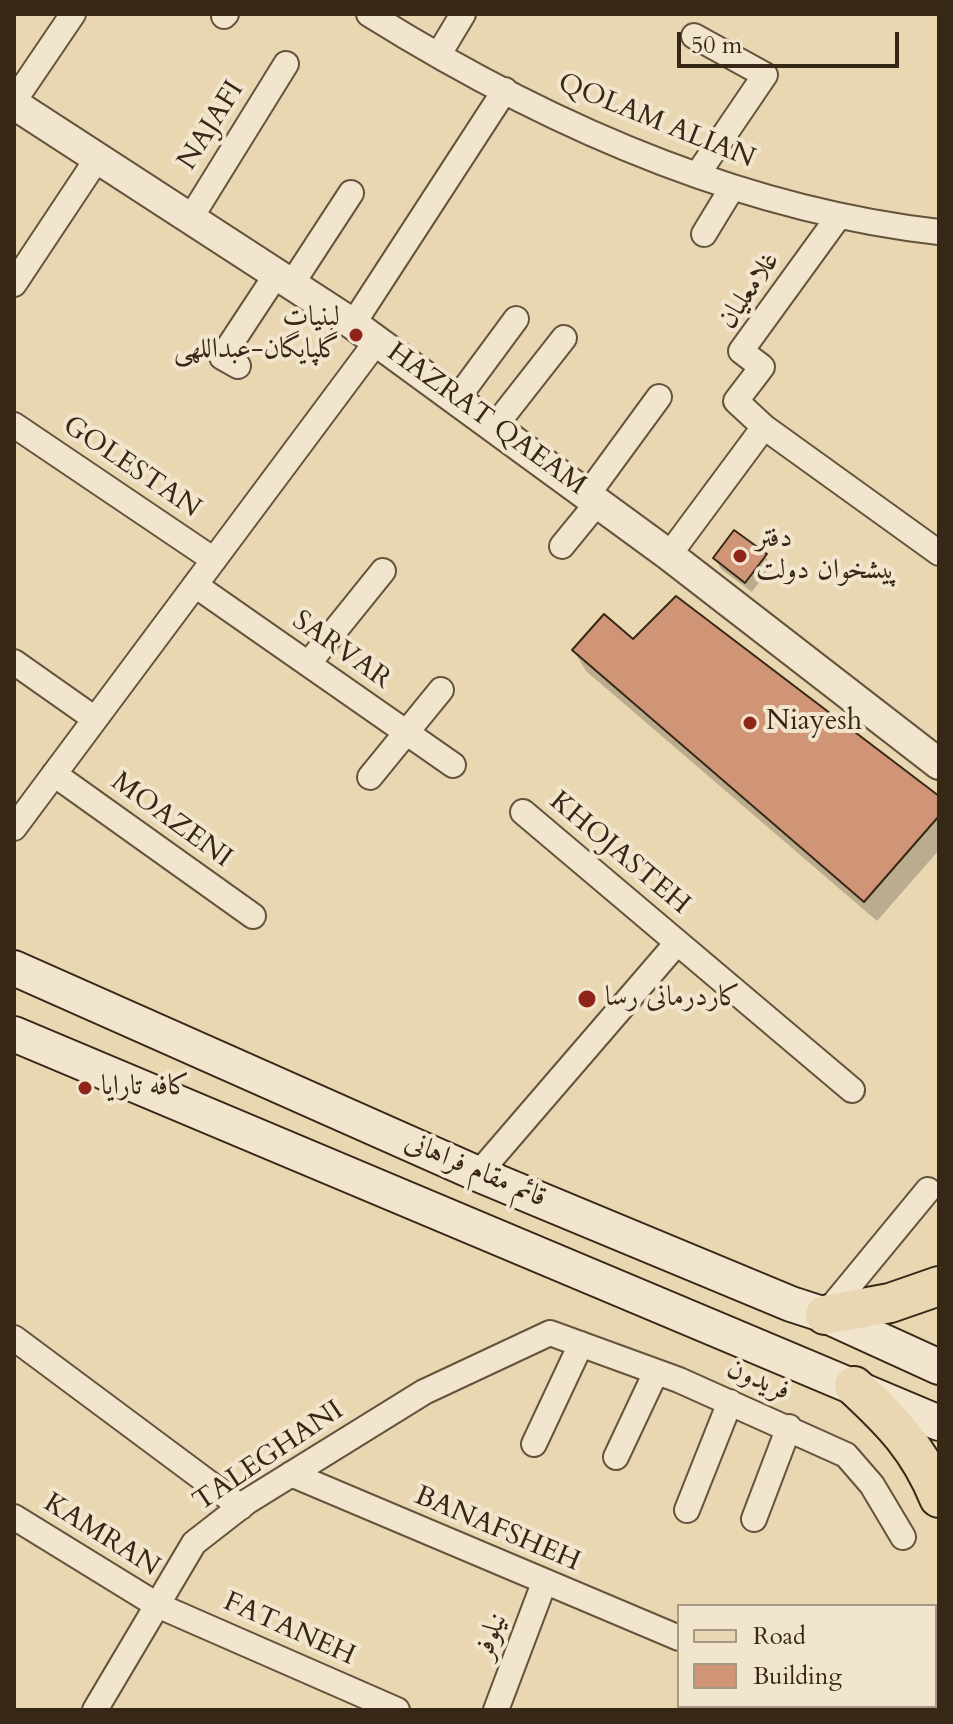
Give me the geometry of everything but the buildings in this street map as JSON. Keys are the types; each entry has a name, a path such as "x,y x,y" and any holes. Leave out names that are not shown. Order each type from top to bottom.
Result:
{"main road":[{"name":"قائم مقام فراهانی","path":"14,968 478,1174 808,1309 939,1367"},
{"name":"قائم مقام فراهانی","path":"14,1034 939,1423"},
{"path":"773,1353 785,1355 805,1343 809,1332 808,1309 890,1303 939,1286"},
{"path":"854,1386 898,1427 928,1471 939,1498"}],"street":[{"path":"14,103 73,14"},
{"name":"QOLAM ALIAN","path":"369,14 584,132 732,188 862,223 939,232"},
{"path":"439,54 463,14"},
{"path":"694,36 765,75 697,175"},
{"name":"NAJAFI","path":"190,219 286,64"},
{"path":"14,828 214,560 365,333 505,90"},
{"name":"HAZRAT QAEAM","path":"14,103 365,333 669,555 939,764"},
{"path":"14,284 97,159"},
{"path":"704,234 732,188"},
{"path":"238,366 222,357 351,193"},
{"name":"غلامعلیان","path":"764,427 736,401 762,367 741,351 839,216"},
{"path":"457,399 516,319"},
{"path":"495,426 564,338"},
{"path":"562,546 659,397"},
{"name":"GOLESTAN","path":"14,425 214,560"},
{"path":"669,555 764,427 939,553"},
{"path":"308,664 383,571"},
{"name":"SARVAR","path":"195,585 453,765"},
{"path":"14,662 95,719"},
{"path":"370,777 441,690"},
{"name":"MOAZENI","path":"54,774 253,916"},
{"name":"KHOJASTEH","path":"523,812 852,1090"},
{"name":"KHOJASTEH","path":"478,1174 677,943"},
{"path":"808,1309 928,1190"},
{"name":"فریدون","path":"550,1333 730,1402 846,1455 872,1485 903,1537"},
{"name":"TALEGHANI","path":"95,1710 194,1543 291,1474 424,1392 550,1333"},
{"path":"14,1338 241,1507"},
{"path":"534,1444 581,1344"},
{"path":"616,1457 656,1372"},
{"path":"687,1510 730,1402"},
{"path":"754,1519 789,1427"},
{"name":"BANAFSHEH","path":"291,1474 677,1637"},
{"name":"KAMRAN","path":"14,1517 157,1605"},
{"name":"نیلوفر","path":"496,1710 544,1583"},
{"name":"FATANEH","path":"157,1605 397,1710"}],"place":[{"name":"لبنیات گلپایگان-عبداللهی","path":"356,335"},
{"name":"دفتر پیشخوان دولت","path":"740,556"},
{"name":"Niayesh","path":"750,723"},
{"name":"کاردرمانی رسا","path":"587,999"},
{"name":"کافه تارایا","path":"85,1088"}]}
